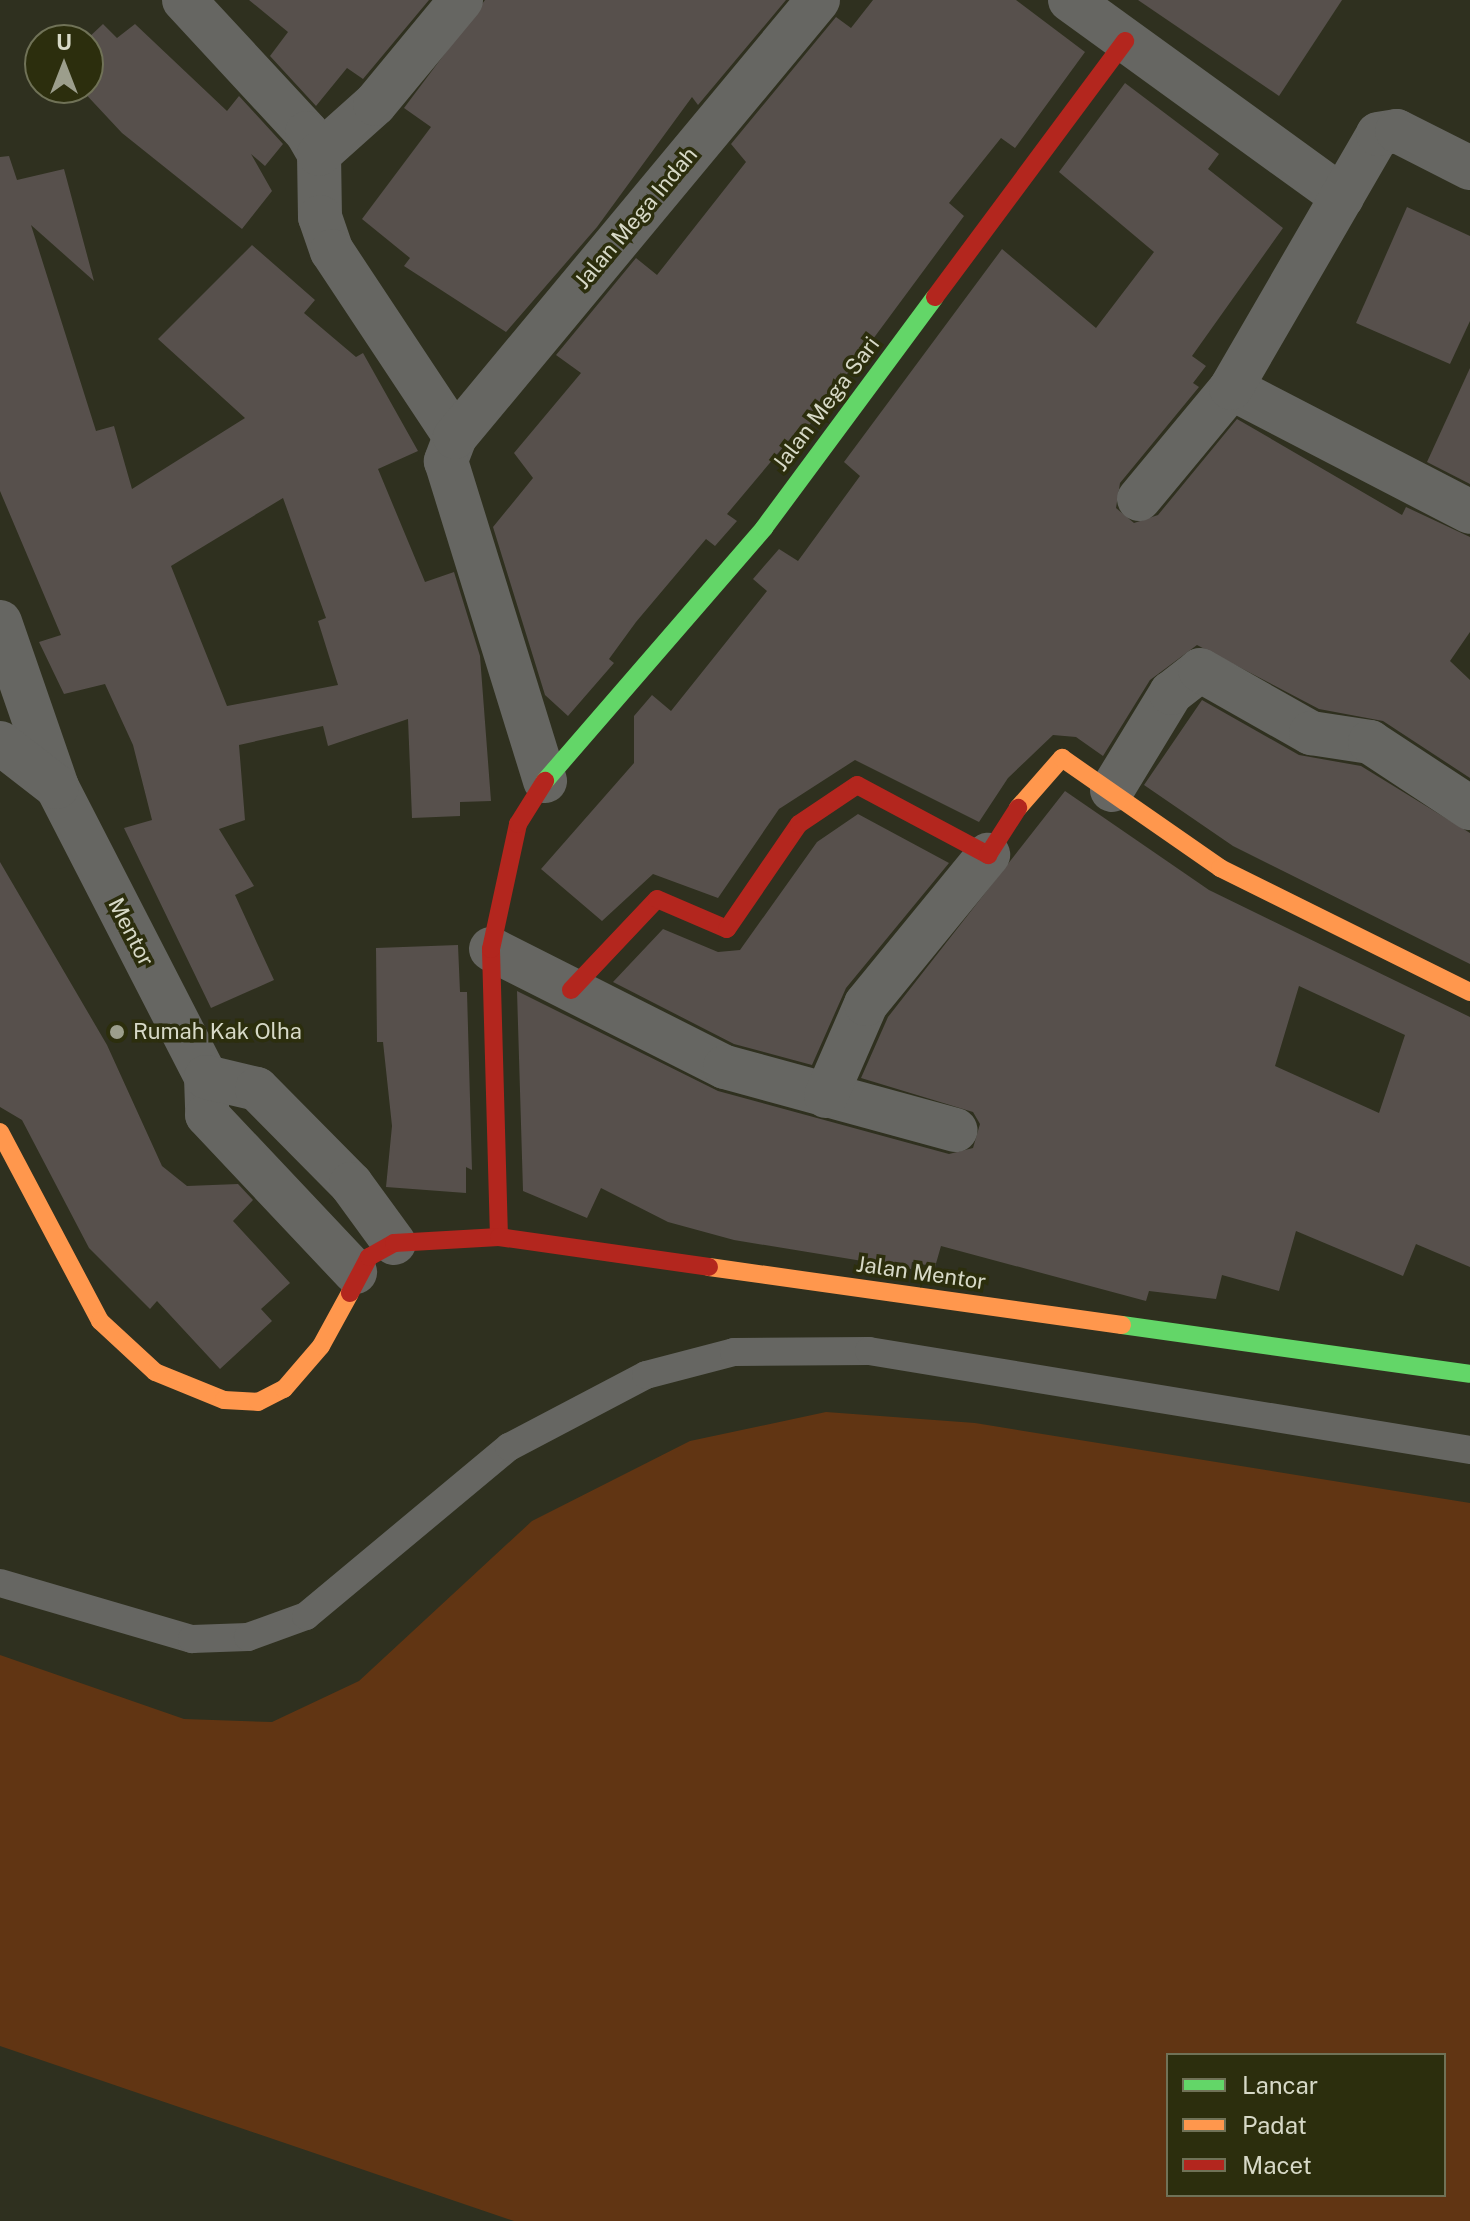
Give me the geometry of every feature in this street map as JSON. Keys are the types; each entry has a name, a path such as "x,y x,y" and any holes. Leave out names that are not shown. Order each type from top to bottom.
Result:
{"street":[{"path":"184,0 319,154 320,217 332,251 455,437 446,461 545,781"},
{"path":"319,154 375,104 461,0"},
{"name":"Jalan Mega Indah","path":"455,437 818,0"},
{"path":"1070,0 1342,197"},
{"name":"Jalan Mega Sari","path":"499,1237 491,949 508,851 545,781 764,528 1125,41"},
{"path":"1139,499 1231,388 1342,197 1385,130 1470,168"},
{"path":"1231,388 1470,512"},
{"name":"Mentor","path":"0,622 57,787 206,1077 207,1115 364,1270"},
{"path":"1112,790 1171,693 1200,670 1311,733 1370,742 1470,808"},
{"name":"Mentor","path":"0,743 57,787"},
{"path":"826,1096 866,1004 988,855 1026,795 1062,758 1112,790 1145,823 1220,868 1470,992"},
{"path":"571,990 657,899 727,929 799,824 857,785 988,855"},
{"path":"491,949 725,1067 956,1130"},
{"path":"0,1132 100,1321 155,1372 224,1400 258,1402 284,1389 321,1346 364,1270 351,1184 257,1089 206,1077"},
{"name":"Jalan Mentor","path":"364,1270 499,1237 1470,1374"}],"lane":[{"path":"0,1583 192,1639 248,1637 306,1616 509,1447 646,1375 734,1352 869,1351 1470,1450"}],"shaded area":[{"path":"826,1412 975,1423 1470,1503 1470,2221 514,2221 0,2046 0,1655 184,1719 272,1722 359,1681 532,1521 690,1441"}],"building":[{"path":"249,0 429,0 363,79 347,68 316,106 270,56 288,32"},
{"path":"485,0 786,0 698,105 692,97 597,227 506,332 404,266 410,258 362,219 431,127 404,108"},
{"path":"873,0 1016,0 1085,52 1015,148 1001,138 949,203 964,216 805,431 800,427 727,514 737,521 715,546 706,539 636,622 609,659 614,663 568,716 545,695 493,527 533,478 514,453 581,373 556,355 636,258 657,275 746,162 731,144 836,17 851,28"},
{"path":"1138,0 1342,0 1279,96"},
{"path":"135,24 227,111 239,96 283,144 265,166 251,154 272,191 242,229 122,133 95,104 104,104 104,25 117,38"},
{"path":"1125,83 1219,154 1208,169 1283,228 1192,356 1206,366 1193,383 1199,387 1120,483 1116,508 1134,523 1158,515 1237,419 1402,515 1406,507 1470,537 1470,632 1450,661 1470,680 1470,778 1383,721 1319,709 1197,645 1150,680 1103,756 1076,737 1053,735 1008,778 979,822 855,760 779,809 718,898 653,874 602,921 541,869 634,763 634,716 652,695 671,711 767,591 753,579 779,549 798,561 860,476 844,462 1002,249 1096,328 1154,252 1059,172"},
{"path":"9,156 17,180 64,169 94,281 31,225 96,431 114,426 132,489 245,418 158,339 252,245 315,300 304,313 356,357 363,353 418,451 378,469 425,582 454,572 480,656 491,801 460,802 460,816 412,818 408,719 328,746 323,726 239,745 245,820 219,829 254,886 235,895 274,980 211,1008 124,828 152,820 133,745 105,684 64,694 39,642 61,635 0,491 0,157","holes":["283,498 326,618 318,621 338,685 227,706 171,566"]},
{"path":"1407,207 1470,236 1470,321 1450,364 1356,323"},
{"path":"1470,368 1470,484 1427,462"},
{"path":"1202,700 1299,755 1361,766 1470,833 1470,964 1233,846 1144,785"},
{"path":"1065,791 1209,890 1470,1017 1470,1267 1416,1244 1403,1276 1296,1231 1279,1291 1222,1275 1216,1299 1149,1291 1146,1301 941,1246 935,1267 912,1262 911,1269 734,1240 668,1222 601,1188 587,1218 523,1191 517,991 718,1091 949,1154 973,1148 980,1124 973,1112 861,1078 888,1017","holes":["1299,986 1405,1035 1379,1113 1275,1066"]},
{"path":"858,814 949,863 846,988 812,1065 734,1044 613,982 663,929 718,952 740,950 817,842"},
{"path":"0,862 107,1045 162,1166 187,1186 238,1184 253,1200 233,1221 290,1283 261,1309 272,1321 220,1369 157,1301 150,1309 89,1248 22,1120 0,1107"},
{"path":"458,945 460,992 467,992 472,1170 466,1167 466,1193 386,1187 392,1126 383,1042 377,1042 376,948"}],"traffic: fast":[{"path":"545,781 764,528 935,297"},
{"path":"1122,1325 1470,1374"}],"traffic: slow":[{"path":"1018,808 1062,758 1220,868 1470,992"},
{"path":"0,1132 100,1321 155,1372 224,1400 258,1402 284,1389 321,1346 350,1293"},
{"path":"709,1267 1122,1325"}],"traffic: jam":[{"path":"935,297 1125,41"},
{"path":"499,1237 491,949 518,824 545,781"},
{"path":"571,990 657,899 727,929 799,824 857,785 988,855 1018,808"},
{"path":"350,1293 369,1257 394,1243 499,1237 709,1267"}],"place":[{"name":"Rumah Kak Olha","path":"117,1032"}]}
